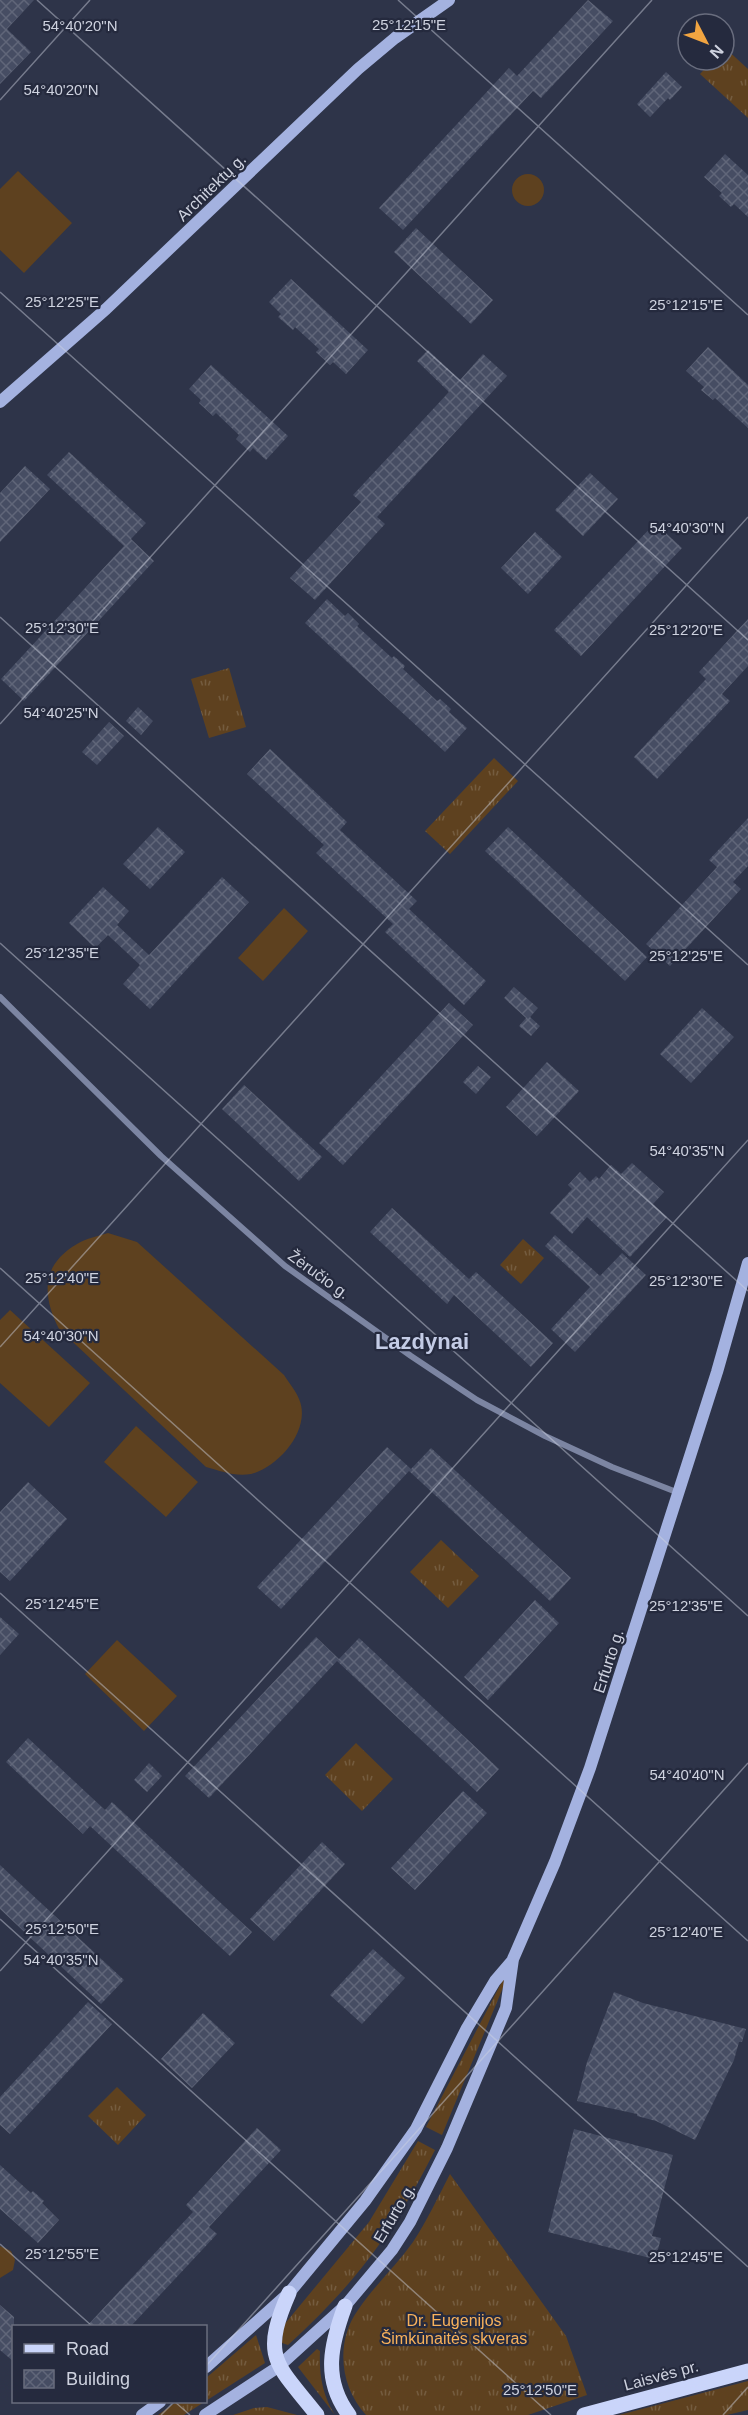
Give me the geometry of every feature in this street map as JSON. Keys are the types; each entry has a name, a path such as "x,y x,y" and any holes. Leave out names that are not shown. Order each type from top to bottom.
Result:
{"main road":[{"path":"289,2293 279,2316 273,2347 279,2367 317,2415"},
{"path":"345,2306 330,2353 332,2377 342,2406 349,2415"},
{"name":"Laisvės pr.","path":"584,2415 748,2371"}],"street":[{"name":"Architektų g.","path":"0,402 106,309 358,69 395,38 449,0"},
{"name":"Žėručio g.","path":"0,997 161,1156 285,1266 477,1400 564,1445 679,1493"},
{"name":"Erfurto g.","path":"205,2415 279,2367 345,2306 392,2250 410,2222 447,2148 506,2008 513,1959 555,1862 590,1768 679,1493 748,1263"},
{"name":"Erfurto g.","path":"207,2366 289,2293 359,2210 416,2129 467,2028 495,1981 513,1959"},
{"path":"142,2415 159,2403"}],"green space":[{"path":"736,58 748,69 748,118 700,74 702,72 736,72"},
{"path":"18,171 72,223 24,273 0,250 0,189"},
{"path":"528,174 539,179 544,190 539,201 528,206 517,201 512,190 517,179"},
{"path":"229,668 246,727 209,738 191,679"},
{"path":"494,758 518,781 450,854 425,831"},
{"path":"284,908 308,931 263,981 238,958"},
{"path":"108,1233 137,1242 284,1375 299,1399 302,1411 301,1422 290,1445 272,1464 245,1475 206,1467 59,1329 53,1316 48,1293 51,1271 65,1252 77,1244"},
{"path":"523,1239 544,1258 521,1284 500,1265"},
{"path":"10,1310 90,1383 49,1427 0,1383 0,1320"},
{"path":"136,1426 198,1482 166,1517 104,1462"},
{"path":"441,1540 479,1576 448,1608 410,1572"},
{"path":"117,1640 177,1696 144,1731 85,1674"},
{"path":"356,1743 393,1779 362,1811 325,1775"},
{"path":"507,1972 509,1973 442,2135 426,2127"},
{"path":"117,2087 146,2115 118,2145 88,2116"},
{"path":"418,2141 435,2150 404,2206 372,2255 354,2278 312,2322 288,2345 282,2343 283,2326 369,2222"},
{"name":"Dr. Eugenijos Šimkūnaitės skveras","path":"450,2174 566,2336 587,2395 528,2415 366,2415 357,2404 346,2378 344,2364 346,2336 351,2323 364,2301 413,2242"},
{"path":"0,2246 11,2251 15,2260 13,2270 0,2278"},
{"path":"256,2335 265,2363 207,2400 207,2377"},
{"path":"317,2349 320,2351 324,2392 335,2415 298,2367"},
{"path":"748,2381 748,2410 727,2415 619,2415"},
{"path":"175,2403 202,2403 184,2415 158,2415"},
{"path":"267,2407 297,2415 233,2415 254,2408"}],"building":[{"path":"0,0 34,0 7,29 31,52 0,84"},
{"path":"588,0 613,21 541,98 533,91 403,230 379,208 509,68 517,76"},
{"path":"666,72 682,87 650,117 637,104"},
{"path":"725,154 748,175 748,217 734,204 731,207 719,196 722,193 704,177"},
{"path":"416,228 493,300 471,324 394,252"},
{"path":"291,279 368,350 346,374 333,362 330,365 316,352 319,349 295,327 293,330 278,317 281,314 269,302"},
{"path":"708,347 748,385 748,428 715,398 713,400 701,390 704,387 686,371"},
{"path":"428,350 460,380 483,354 507,376 377,517 385,524 315,600 290,578 361,502 353,495 449,392 417,361"},
{"path":"211,365 288,436 266,460 253,448 250,452 236,439 239,435 216,413 213,416 199,403 201,400 189,389"},
{"path":"69,452 146,523 131,539 154,561 24,701 1,679 124,546 47,475"},
{"path":"25,466 50,489 0,542 0,493"},
{"path":"590,473 618,499 583,536 555,510"},
{"path":"655,523 682,548 581,656 554,630"},
{"path":"535,532 562,557 528,594 501,568"},
{"path":"327,599 345,616 348,613 359,624 357,626 392,658 394,656 405,666 403,669 437,701 440,699 451,709 449,712 467,728 445,752 305,623"},
{"path":"748,619 748,666 722,694 730,701 657,779 634,757 706,679 699,672"},
{"path":"138,707 153,721 141,735 126,721"},
{"path":"109,722 124,736 97,765 82,752"},
{"path":"270,749 347,822 340,830 417,901 409,909 486,981 464,1005 385,932 393,924 316,853 324,845 247,774"},
{"path":"748,818 748,866 733,882 741,889 670,966 646,944 717,867 709,860"},
{"path":"158,827 185,852 150,889 123,864"},
{"path":"508,827 647,957 625,981 485,851"},
{"path":"222,877 249,902 150,1009 123,984 140,965 108,935 95,948 69,923 103,887 129,911 117,925 149,955"},
{"path":"514,987 538,1008 530,1017 540,1026 531,1036 519,1026 526,1018 504,998"},
{"path":"449,1003 473,1025 343,1165 319,1143"},
{"path":"702,1008 734,1037 691,1083 660,1054"},
{"path":"547,1062 579,1091 537,1136 506,1107"},
{"path":"478,1066 491,1077 476,1094 463,1082"},
{"path":"244,1085 322,1157 299,1181 222,1109"},
{"path":"632,1163 664,1192 653,1204 667,1217 630,1257 587,1217 572,1234 550,1213 572,1189 568,1185 580,1172 590,1182 596,1176 599,1179 611,1165 621,1174"},
{"path":"392,1208 469,1279 476,1272 553,1343 531,1367 454,1295 447,1304 370,1232"},
{"path":"555,1235 600,1276 622,1253 646,1275 575,1352 551,1329 590,1287 545,1246"},
{"path":"387,1447 411,1469 431,1448 571,1578 550,1601 409,1471 281,1609 257,1587"},
{"path":"28,1482 67,1519 10,1581 0,1572 0,1512"},
{"path":"535,1600 559,1623 488,1700 464,1677"},
{"path":"0,1617 19,1634 0,1655"},
{"path":"316,1637 339,1659 359,1638 499,1769 477,1792 337,1661 209,1798 185,1776"},
{"path":"28,1738 105,1810 112,1802 252,1932 230,1956 90,1826 83,1834 6,1762"},
{"path":"149,1763 162,1776 147,1792 134,1780"},
{"path":"463,1791 487,1813 415,1890 391,1868"},
{"path":"322,1842 345,1864 274,1941 250,1919"},
{"path":"0,1865 124,1980 101,2004 0,1909"},
{"path":"373,1949 405,1978 362,2024 330,1995"},
{"path":"614,1992 643,2003 746,2029 742,2042 739,2042 734,2060 695,2140 656,2121 637,2116 637,2114 577,2101 587,2062"},
{"path":"88,2002 112,2024 10,2134 0,2125 0,2097"},
{"path":"203,2013 235,2043 192,2088 161,2059"},
{"path":"257,2128 281,2150 209,2227 217,2234 132,2325 88,2325 193,2212 186,2205"},
{"path":"574,2129 673,2155 652,2236 661,2238 656,2257 650,2256 650,2258 548,2232"},
{"path":"0,2165 31,2193 33,2191 44,2201 42,2203 59,2220 38,2243 0,2209"},
{"path":"0,2305 14,2317 12,2360 0,2350"}],"district":[{"name":"Lazdynai","path":"422,1341"}]}
